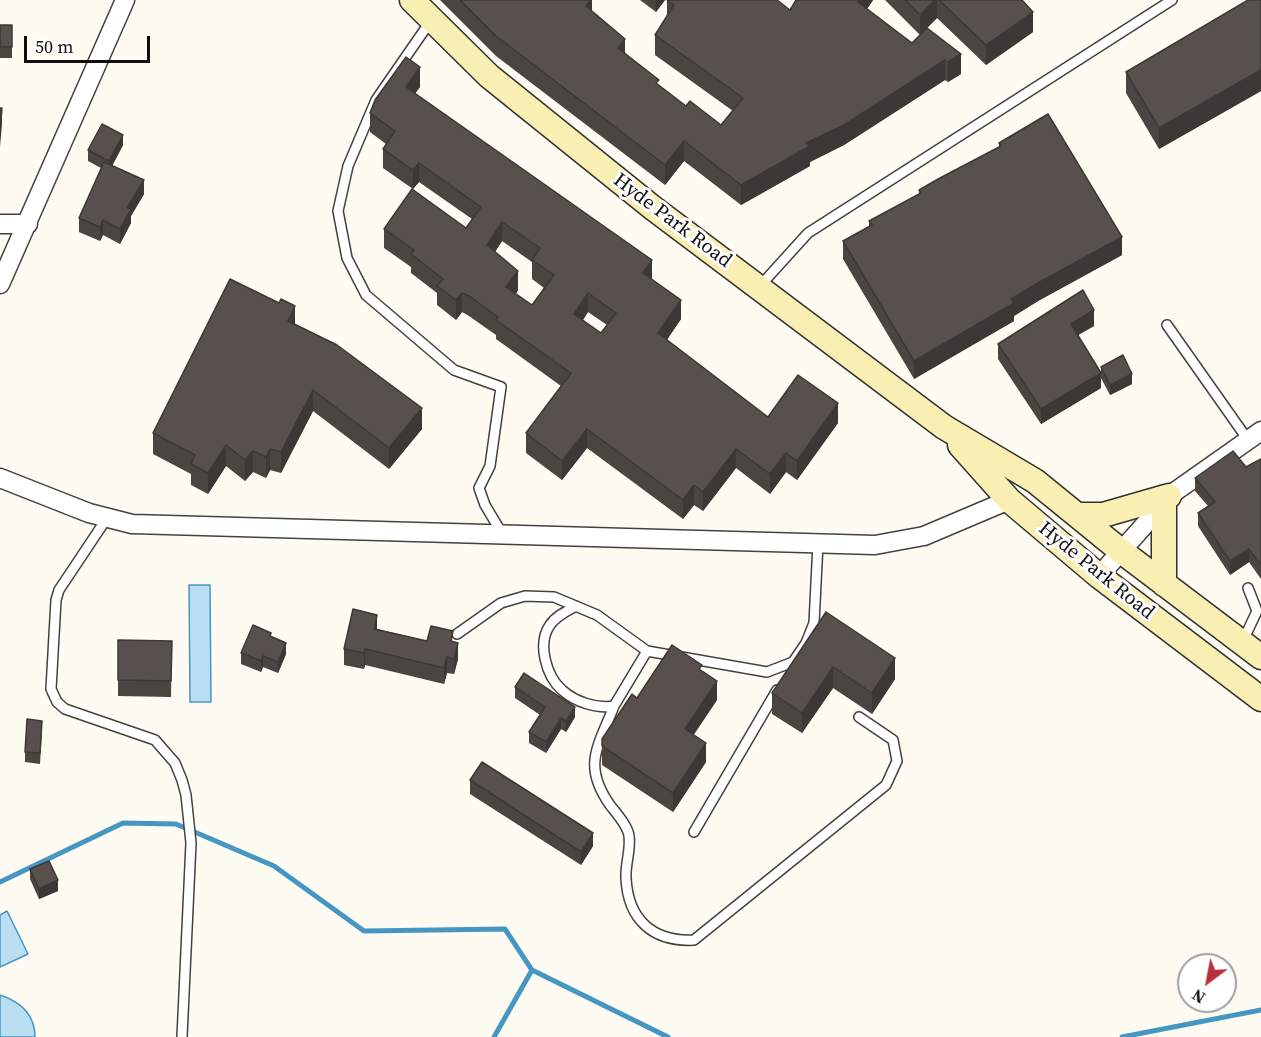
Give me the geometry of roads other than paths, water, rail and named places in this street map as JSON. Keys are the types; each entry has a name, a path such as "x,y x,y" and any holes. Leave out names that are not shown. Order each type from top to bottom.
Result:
{"street":[{"path":"0,284 125,0"},
{"name":"Hyde Park Road","path":"412,0 489,76 653,208 760,286 944,427 1035,481 1121,551 1244,644"},
{"path":"0,224 28,224"},
{"name":"Hyde Park Road","path":"944,427 1009,500 1099,576 1261,699"},
{"path":"1099,576 1166,500 1255,435"},
{"path":"0,478 107,518 132,524 874,545 913,539 1009,500"},
{"path":"1077,515 1103,515 1166,500"},
{"path":"1164,584 1166,500"},
{"path":"1209,660 1244,644"}],"lane":[{"path":"760,286 808,233 1172,0"},
{"path":"432,19 376,100 348,166 338,212 347,258 366,295 454,370 501,387 490,466 479,488 485,505 503,535"},
{"path":"1167,326 1255,435"},
{"path":"107,518 56,600 51,689 57,702 64,709 145,736 165,750 175,763 182,780 191,843 182,1037"},
{"path":"694,832 806,643 814,623 818,543"},
{"path":"1244,644 1257,611 1248,588"},
{"path":"457,634 501,603 525,596 554,597 611,624 647,651 767,672 793,662"},
{"path":"576,606 560,615 548,626 543,648 549,671 561,690 582,702 602,708 614,706"},
{"path":"647,651 614,706 593,761 599,790 629,836 626,878 632,911 650,930 674,941 694,940 886,785 897,761 893,740 859,717"}],"water":[{"path":"189,585 210,585 211,702 190,702"},
{"path":"7,911 28,954 0,967 0,915"},
{"path":"0,995 14,1001 25,1010 32,1022 35,1037 0,1037"}],"waterway":[{"path":"0,882 123,823 176,824 274,866 364,931 505,929 532,970 668,1037"},
{"path":"494,1037 532,970"},
{"path":"1122,1037 1261,1010"}]}
